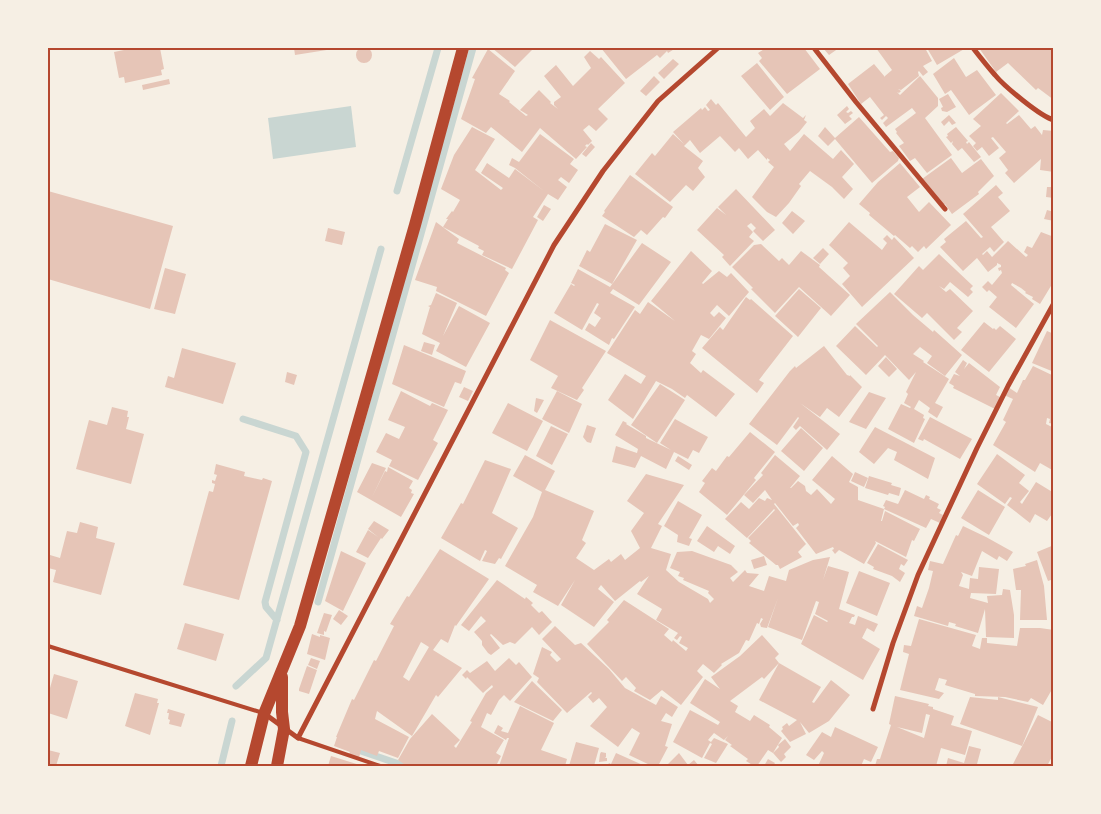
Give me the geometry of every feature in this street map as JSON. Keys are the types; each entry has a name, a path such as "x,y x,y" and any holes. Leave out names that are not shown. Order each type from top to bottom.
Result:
{"main road":[{"path":"250,766 264,714 303,616 415,225 462,48"},
{"path":"277,766 284,729 282,671"}],"street":[{"path":"264,714 298,738 554,245 603,170 658,101 718,48"},
{"path":"814,48 856,102 945,209"},
{"path":"973,48 996,77 1036,109 1054,120"},
{"path":"873,709 893,643 918,575 977,448 1008,386 1054,303"}],"lane":[{"path":"48,646 264,714"},
{"path":"298,738 380,766"}],"shaded area":[{"path":"351,106 356,147 273,159 268,118"}],"building":[{"path":"361,47 367,47 372,52 370,61 361,63 356,58 356,52"},
{"path":"134,48 160,48 164,69 161,70 162,75 125,83 124,77 119,78 114,52"},
{"path":"294,48 332,48 333,49 295,55"},
{"path":"492,48 534,48 515,67"},
{"path":"601,48 676,48 668,53 667,51 660,58 657,55 626,79"},
{"path":"766,48 804,48 820,69 787,94 759,61 762,58 758,53"},
{"path":"823,48 839,48 829,55"},
{"path":"876,48 925,48 932,61 923,66 928,72 923,76 919,71 919,76 901,90 898,89 901,91 899,93 897,92 900,95 920,76 938,98 938,106 925,118 952,155 927,173 915,158 910,161 899,146 904,143 895,129 916,113 912,108 886,127 883,123 888,118 886,116 882,120 880,118 884,115 870,97 861,104 848,84 874,64 885,77 892,70"},
{"path":"927,48 966,48 937,65"},
{"path":"979,48 1054,48 1054,100 1038,88 1036,90 1008,63 996,72"},
{"path":"488,49 515,71 499,94 510,101 526,116 528,115 520,110 539,90 558,109 554,102 561,97 544,76 556,65 573,86 591,68 584,57 590,51 599,59 601,57 625,83 598,109 608,119 596,131 589,125 583,130 592,141 585,146 587,147 576,159 540,128 522,152 491,127 486,133 461,119 475,79 472,78"},
{"path":"954,58 966,77 977,70 996,95 969,115 951,90 945,94 933,74"},
{"path":"673,59 679,64 664,79 658,73"},
{"path":"757,63 784,97 770,110 741,76"},
{"path":"654,76 660,82 646,96 640,91"},
{"path":"169,79 170,84 143,90 142,85"},
{"path":"1001,93 1019,111 1007,124 1019,115 1031,129 1035,126 1042,135 1043,130 1054,131 1054,172 1040,170 1041,159 1014,183 1005,173 1008,170 999,158 1006,152 993,137 991,138 999,148 989,156 982,147 977,151 973,146 976,143 969,136 981,126 973,119"},
{"path":"948,94 956,107 947,112 942,111 941,108 943,107 939,99"},
{"path":"711,99 716,105 718,103 746,137 755,128 750,121 764,109 770,116 783,103 803,118 806,115 804,120 807,122 799,132 784,144 790,151 804,134 833,159 841,150 854,164 842,177 853,189 844,199 832,187 810,171 799,184 801,186 789,203 776,217 767,212 752,197 774,167 768,162 770,160 767,158 767,160 758,150 748,159 739,148 735,152 720,136 700,153 690,140 684,146 703,161 698,168 705,177 693,191 686,185 670,202 635,174 652,153 655,156 673,134 684,144 673,132 701,108 702,110 705,107 708,111 710,110 706,105"},
{"path":"847,106 849,109 846,112 851,111 853,113 849,116 852,119 845,124 837,115"},
{"path":"949,115 956,123 952,125 949,121 944,126 941,122"},
{"path":"859,117 890,152 893,151 899,158 898,161 872,183 835,139 828,146 818,136 825,127 835,138"},
{"path":"472,127 495,139 475,170 501,190 503,188 481,173 487,163 509,178 515,169 544,191 515,168 509,165 512,158 519,162 540,134 574,159 570,164 578,170 569,183 561,177 558,180 567,187 558,200 548,194 533,217 538,220 512,269 482,255 484,251 478,248 479,246 443,227 448,219 446,219 460,200 441,189 454,155"},
{"path":"956,127 968,141 966,142 967,144 969,142 981,157 974,162 962,148 958,151 952,144 953,141 951,143 946,137"},
{"path":"591,143 595,147 586,157 582,154"},
{"path":"951,158 962,173 981,159 994,176 978,192 979,194 952,214 922,179"},
{"path":"900,163 920,187 907,197 919,212 929,202 951,225 926,249 924,246 918,252 912,246 910,248 894,236 859,204 878,182"},
{"path":"630,175 673,207 665,218 663,217 647,235 641,230 634,237 602,216"},
{"path":"996,185 1003,193 998,197 1010,211 991,227 1004,242 994,252 990,247 983,255 987,251 992,257 1008,241 1026,257 1028,255 1024,252 1027,246 1032,248 1041,232 1054,237 1054,281 1040,304 1021,288 1012,283 1011,285 1034,304 1016,328 989,307 997,297 982,287 988,281 992,285 1002,273 998,268 1001,265 997,263 988,272 977,258 963,271 940,247 946,242 944,239 966,221 981,238 983,237 963,214"},
{"path":"1047,187 1054,187 1054,198 1046,197"},
{"path":"736,189 775,230 763,241 753,231 756,228 751,223 747,226 753,232 749,237 754,241 730,266 722,257 724,255 697,230 717,208 726,215 718,207"},
{"path":"48,191 173,226 150,309 48,279"},
{"path":"544,205 551,209 543,221 537,217"},
{"path":"1047,210 1054,212 1054,221 1044,219"},
{"path":"792,211 805,221 793,234 782,223"},
{"path":"436,222 459,239 457,243 506,268 505,270 509,273 486,316 436,291 437,287 415,280"},
{"path":"849,222 882,250 887,243 883,239 887,235 892,240 894,237 914,258 862,307 842,284 850,276 843,268 848,263 829,245"},
{"path":"605,224 637,240 612,284 579,266 587,250 590,252"},
{"path":"328,228 345,232 342,245 325,241"},
{"path":"642,243 671,262 639,305 613,289 610,293 635,307 609,345 585,330 589,323 595,327 601,318 594,313 599,304 597,303 582,330 554,313 571,284 575,285 571,283 578,269 610,287"},
{"path":"761,244 779,261 782,258 789,265 801,251 820,265 819,267 850,295 831,316 799,287 775,313 732,267 754,245"},
{"path":"823,248 829,254 820,264 813,258"},
{"path":"691,251 712,271 703,284 719,271 727,277 731,273 749,292 729,316 717,305 710,313 714,317 719,312 726,318 709,339 701,335 692,351 696,354 690,363 701,373 703,370 735,394 716,417 687,395 685,398 656,381 633,419 608,400 625,374 641,384 646,376 607,353 635,310 640,314 648,302 675,321 651,301"},
{"path":"939,254 973,286 970,289 973,292 968,297 950,282 944,289 939,286 946,292 950,289 973,311 957,328 962,332 954,340 927,313 922,318 894,294 919,266 923,270"},
{"path":"165,268 186,274 175,314 154,309"},
{"path":"799,289 821,308 798,337 775,316"},
{"path":"890,292 913,315 933,332 934,330 962,355 945,376 927,363 932,356 920,347 913,354 949,379 935,403 943,407 937,418 928,412 930,408 919,400 914,409 924,415 923,418 925,419 914,443 888,429 901,404 911,407 904,403 908,394 906,392 916,372 909,380 885,355 866,375 836,346 855,326 878,346 856,324"},
{"path":"436,293 457,303 443,336 459,306 490,323 466,367 436,351 440,343 422,334 430,307 428,306 431,305"},
{"path":"746,297 751,299 793,336 759,380 764,383 757,393 702,348 720,327 723,330"},
{"path":"550,320 606,351 582,388 584,390 577,400 551,388 558,376 530,360"},
{"path":"984,322 996,330 1000,326 1016,339 989,372 961,350"},
{"path":"1047,331 1054,334 1054,372 1032,363"},
{"path":"424,342 435,345 432,355 421,351"},
{"path":"404,345 466,371 461,384 455,382 444,407 392,384"},
{"path":"824,346 847,375 850,375 862,387 839,417 827,408 820,417 800,403 840,434 827,450 800,426 796,430 793,427 798,417 777,445 749,424 790,371"},
{"path":"182,348 236,363 223,404 165,387 168,376 174,378"},
{"path":"886,357 897,369 889,377 878,366"},
{"path":"963,360 967,363 964,369 969,363 1000,387 996,395 1002,398 995,409 953,388 954,386 949,383 954,374 960,376 955,372"},
{"path":"1033,366 1054,376 1054,424 1049,423 1050,419 1047,418 1046,424 1054,428 1054,471 1040,463 1035,472 993,445 1006,422 1003,420 1013,399 1004,395 1008,387 1017,393"},
{"path":"287,372 297,375 294,385 285,382"},
{"path":"660,384 685,400 657,443 631,425"},
{"path":"464,387 473,391 468,401 459,397"},
{"path":"401,391 430,406 432,403 448,410 433,440 438,443 418,480 389,466 392,460 376,452 386,433 399,439 405,427 388,420"},
{"path":"557,391 582,404 569,433 542,419"},
{"path":"869,392 886,398 866,429 849,422"},
{"path":"536,398 544,400 537,413 534,411"},
{"path":"508,403 543,421 527,451 492,433"},
{"path":"112,407 128,411 127,417 129,417 126,429 144,434 131,484 76,469 89,420 107,425"},
{"path":"930,417 972,439 960,459 924,439 923,441 918,439"},
{"path":"675,419 708,437 699,453 693,450 688,459 674,452 666,469 641,456 635,468 612,462 616,446 637,453 638,449 615,435 623,421 646,436 646,438 671,450 660,443"},
{"path":"587,425 596,428 591,443 587,442 583,437"},
{"path":"551,426 568,434 552,465 536,456"},
{"path":"875,427 935,458 928,479 894,460 897,452 888,448 874,464 859,452"},
{"path":"801,428 823,448 804,471 781,451"},
{"path":"750,432 775,452 754,478 756,480 727,515 699,492 705,483 702,481 712,468 716,471 727,456 729,457"},
{"path":"997,454 1025,475 1019,483 1029,491 1020,502 1022,504 1036,482 1054,493 1054,511 1047,521 1035,514 1030,523 1007,505 1012,498 1010,497 1005,504 977,484"},
{"path":"525,455 555,471 545,490 594,511 582,540 586,543 576,558 594,570 609,559 611,562 621,554 625,560 640,548 631,531 644,513 627,501 646,474 684,485 658,524 662,526 651,548 671,554 666,570 679,582 708,599 710,603 714,599 708,593 709,591 683,580 684,578 678,576 680,572 670,568 677,552 692,551 731,565 738,572 730,578 733,582 745,570 747,573 759,574 749,586 764,591 769,576 786,581 789,570 813,560 830,557 823,580 828,566 849,572 839,609 855,615 849,623 855,625 858,616 878,624 874,632 867,628 862,638 880,649 863,680 801,644 814,615 828,621 815,614 819,602 816,601 802,640 768,627 778,598 767,628 761,627 760,624 763,619 761,618 749,641 746,640 739,653 721,664 714,673 703,664 697,671 703,677 681,705 662,690 650,700 634,691 636,688 626,677 622,681 587,644 609,622 607,620 624,600 669,629 664,635 672,642 673,640 686,651 688,648 679,643 682,637 680,636 677,640 674,638 678,633 656,620 662,609 637,594 649,576 615,601 601,585 598,589 614,602 594,627 561,605 575,580 558,606 533,592 537,585 505,566 533,517 542,492 513,476"},
{"path":"775,455 800,476 790,488 798,481 805,486 806,491 811,495 817,489 831,504 835,499 812,480 832,456 853,474 849,482 858,487 858,500 884,509 881,521 885,511 920,529 914,541 912,540 906,557 875,541 876,543 864,564 839,550 835,554 832,550 834,549 833,547 816,554 796,528 799,525 798,523 793,526 775,503 806,544 798,552 802,557 780,569 778,565 749,543 751,541 748,538 774,509 747,538 725,519 741,502 749,509 759,498 765,501 767,498 772,500 765,490 753,503 744,495 763,475 761,473"},
{"path":"678,456 692,465 689,470 675,461"},
{"path":"485,460 511,469 492,513 518,528 501,559 499,558 495,564 482,561 487,551 485,550 480,561 441,538 461,503 463,504"},
{"path":"372,463 386,468 372,497 388,467 413,481 409,488 412,490 411,493 414,494 401,517 357,492"},
{"path":"216,464 245,472 244,476 272,481 239,600 183,585 209,491 213,492 215,484 212,483 212,480 215,481 217,475 214,474"},
{"path":"855,472 868,478 864,487 851,481"},
{"path":"869,476 892,483 891,485 901,488 899,496 889,493 888,495 865,488"},
{"path":"905,490 924,499 926,495 930,497 929,499 939,504 937,508 941,510 939,513 943,515 940,523 931,519 926,528 884,509 885,507 883,506 886,500 898,504"},
{"path":"978,490 1005,507 989,535 961,518"},
{"path":"678,501 702,515 689,538 692,539 689,546 677,542 678,535 664,526"},
{"path":"374,521 389,530 381,538 368,558 356,552 368,530 378,537 368,529"},
{"path":"80,522 98,527 96,538 115,543 101,595 53,582 56,570 48,568 50,555 60,558 67,531 77,533"},
{"path":"707,526 735,546 730,554 718,546 714,552 697,541"},
{"path":"963,526 1013,552 1007,561 999,556 997,560 982,551 972,576 961,572 963,575 959,586 969,589 970,578 978,579 979,567 999,569 996,594 971,593 970,598 988,603 987,596 1002,595 1003,589 1010,590 1014,615 1014,638 986,637 985,609 978,633 955,626 956,624 949,622 948,626 914,616 917,606 922,608 929,588 933,571 928,570 930,561 943,564 956,535 958,536"},
{"path":"878,544 908,560 904,566 901,564 899,569 905,573 900,582 892,576 873,569 874,567 867,563"},
{"path":"1054,545 1054,579 1048,581 1037,552"},
{"path":"440,549 489,579 455,625 448,643 441,639 433,650 462,668 438,697 436,695 412,736 377,711 375,719 409,737 398,758 379,751 377,756 361,750 359,758 349,754 350,752 334,746 336,737 352,699 354,700 394,626 390,624 407,596 409,597","holes":["421,642 429,647 409,681 403,677"]},
{"path":"341,551 366,563 343,611 325,601"},
{"path":"764,556 767,565 754,569 751,560"},
{"path":"1037,560 1044,586 1047,620 1020,620 1021,590 1016,590 1013,569 1026,566 1025,564"},
{"path":"859,571 890,583 877,616 846,603"},
{"path":"497,580 525,599 526,597 533,603 531,605 539,613 542,611 552,622 539,635 532,627 515,644 510,642 503,645 491,634 500,648 491,655 474,632 486,621 481,616 469,631 461,625"},
{"path":"339,610 348,616 341,625 333,619"},
{"path":"324,613 332,615 324,635 317,633"},
{"path":"919,619 976,635 972,646 980,649 982,638 987,638 987,643 1017,646 1020,628 1054,630 1054,686 1043,705 1031,698 1028,702 1005,697 975,696 975,694 945,685 947,680 939,678 935,690 944,693 939,699 900,690 909,654 903,652 904,645 911,646"},
{"path":"185,623 224,634 216,661 177,649"},
{"path":"555,626 575,645 581,643 609,669 625,688 656,705 661,696 678,707 672,717 666,713 661,721 672,724 665,746 668,747 658,766 652,766 629,755 640,733 632,728 618,747 590,726 607,707 599,698 593,703 588,697 591,692 567,713 537,682 539,678 533,674 542,647 552,652 550,655 557,662 561,659 542,639"},
{"path":"312,634 330,638 325,660 307,654"},
{"path":"762,635 779,654 775,658 779,663 764,679 762,677 730,701 738,706 735,712 750,721 754,715 770,725 769,727 782,738 773,753 768,750 757,766 754,766 746,761 748,759 730,746 732,745 725,740 728,736 724,740 714,733 708,740 711,742 714,738 728,744 716,763 704,758 712,744 710,743 702,758 673,742 690,710 718,725 720,722 690,703 705,679 720,689 711,677 740,656"},
{"path":"311,658 320,661 317,669 308,665"},
{"path":"509,658 516,665 519,662 532,677 510,701 504,695 491,715 487,713 481,727 504,740 496,753 501,756 496,766 407,766 398,760 410,739 432,714 460,740 454,746 456,748 472,722 470,721 486,693 493,687 492,685 483,693 467,677 466,679 462,675 467,670 470,673 487,661 495,671"},
{"path":"779,663 821,687 812,702 814,703 831,680 850,695 829,721 809,733 800,722 806,734 790,742 781,731 782,727 787,723 789,726 797,720 759,700"},
{"path":"307,666 317,670 309,694 299,691"},
{"path":"54,674 78,681 67,719 48,713 48,695"},
{"path":"532,681 562,710 553,721 514,702"},
{"path":"135,693 158,699 157,703 159,703 150,735 125,726"},
{"path":"895,696 929,704 928,706 933,707 933,709 954,716 951,725 972,731 965,755 941,748 936,766 875,766 877,759 880,759 891,725 889,724","holes":["926,714 930,715 924,738 897,727 922,733"]},
{"path":"970,697 998,700 998,697 1038,707 1022,746 960,724"},
{"path":"520,706 554,723 541,750 567,759 565,766 499,766 509,738 506,740 494,733 498,725 503,728 501,731 508,733"},
{"path":"168,709 185,714 181,727 169,724"},
{"path":"1038,715 1054,723 1054,753 1047,766 1012,766"},
{"path":"835,727 878,747 871,762 864,759 861,766 818,766 824,753 822,751 814,760 806,755 822,732 831,737"},
{"path":"785,739 791,747 784,754 786,757 781,762 773,753"},
{"path":"576,742 599,748 594,766 569,766"},
{"path":"969,746 981,749 977,764 982,766 946,766 948,758 964,763"},
{"path":"48,750 60,753 56,766 48,766"},
{"path":"601,752 606,753 605,758 607,758 607,761 599,762"},
{"path":"616,753 645,766 607,766 609,763 611,764"},
{"path":"679,753 688,765 694,760 699,766 666,766"},
{"path":"331,756 363,766 328,766"},
{"path":"768,759 775,763 773,766 764,766"}],"waterway":[{"path":"397,191 438,48"},
{"path":"318,602 473,48"},
{"path":"236,686 266,658 381,249"},
{"path":"243,419 296,436 306,452 265,602 266,607 277,620"},
{"path":"221,766 232,721"},
{"path":"358,750 405,766"}]}
